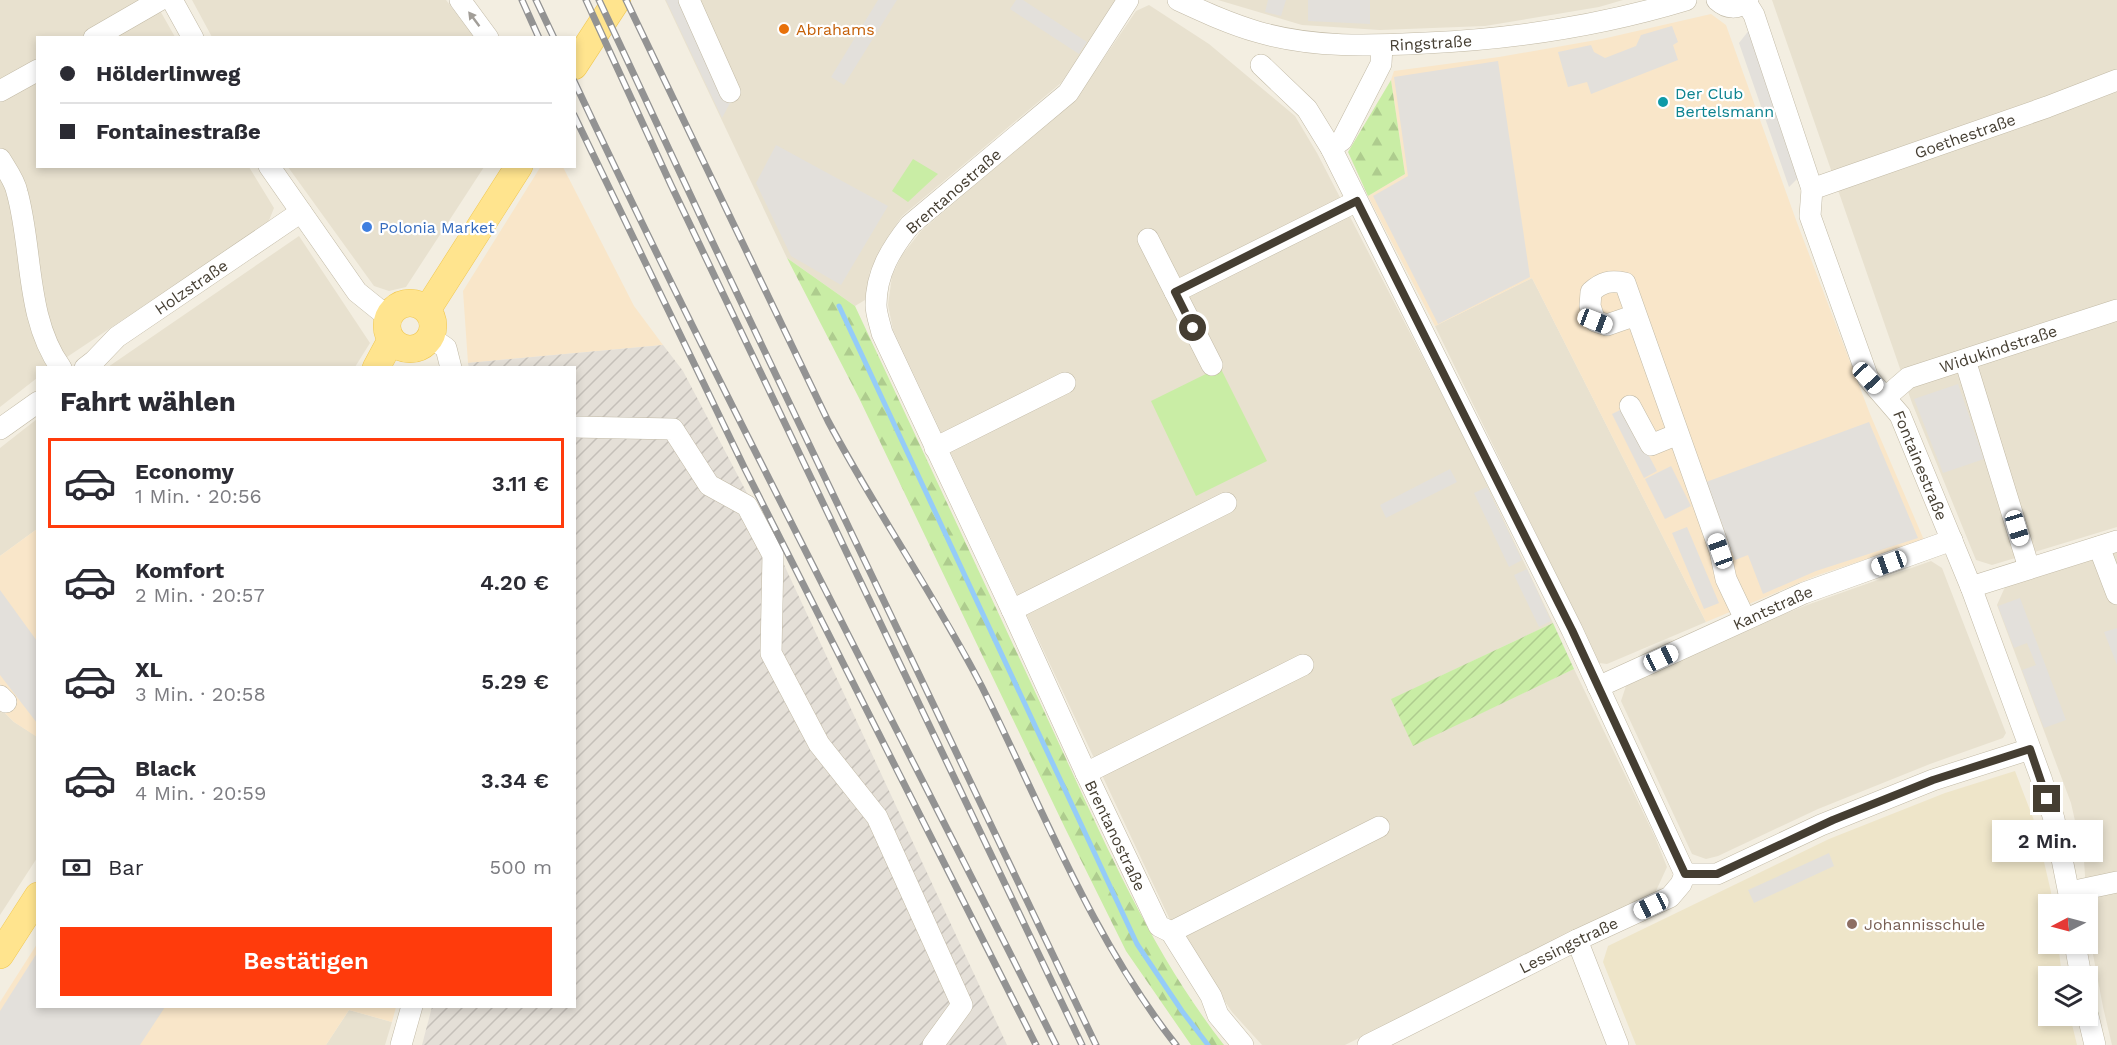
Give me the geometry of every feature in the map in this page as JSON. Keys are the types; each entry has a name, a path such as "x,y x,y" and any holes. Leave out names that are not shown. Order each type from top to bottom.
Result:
{"main road":[{"path":"576,63 617,0"},
{"path":"421,306 500,168"},
{"path":"421,306 518,168"},
{"path":"378,366 395,343 394,308 404,303 421,306 432,319 433,328 430,338 415,348 395,343"},
{"path":"2,946 36,899"}],"street":[{"path":"97,36 160,0"},
{"path":"172,0 192,36"},
{"path":"460,0 487,36"},
{"path":"689,0 730,92"},
{"name":"Brentanostraße","path":"1128,0 1068,93 910,225 891,250 881,274 876,306 882,333 1159,926 1171,932 1211,996 1218,1015 1243,1045"},
{"name":"Ringstraße","path":"1178,0 1216,18 1260,32 1320,44 1382,46 1486,40 1546,33 1634,15 1686,0"},
{"path":"1717,0 1726,7 1737,7 1747,1"},
{"name":"Fontainestraße","path":"1747,1 1754,15 1812,189 1810,216 1868,378 1900,415 1971,587 2054,819 2069,894"},
{"path":"1331,148 1342,140 1381,64 1382,46"},
{"path":"1261,65 1307,109 1331,148 1493,471 1598,687 1685,874 1717,874 1821,825 1922,785 2030,749"},
{"path":"0,91 36,71"},
{"name":"Goethestraße","path":"1812,189 2047,107 2117,80"},
{"path":"0,159 17,190 40,326 50,353 60,366"},
{"path":"270,168 395,343"},
{"path":"1175,292 1357,201"},
{"name":"Holzstraße","path":"88,366 117,337 301,212"},
{"path":"1148,239 1212,365"},
{"name":"Widukindstraße","path":"1886,397 1908,378 2117,310"},
{"path":"1636,315 1720,551 1726,579 1745,619"},
{"path":"430,338 446,348 450,366"},
{"path":"1965,360 2029,568"},
{"path":"935,448 1065,383"},
{"path":"0,429 36,403"},
{"path":"1630,406 1651,445 1678,434"},
{"path":"576,427 673,429 709,485 747,506 773,555 771,653 819,744 877,817 962,1005 933,1045"},
{"path":"1012,610 1227,503"},
{"name":"Kantstraße","path":"1598,687 1804,593 1952,540"},
{"path":"1971,587 2108,544 2117,594"},
{"path":"1086,773 1303,665"},
{"path":"1171,932 1380,827"},
{"name":"Lessingstraße","path":"1368,1045 1577,940 1670,897 1681,884 1685,874"},
{"path":"2082,894 2117,882"},
{"path":"1577,940 1618,1045"},
{"path":"401,1045 411,1008"},
{"path":"2090,1026 2095,1045"}],"shaded area":[{"path":"0,0 154,0 174,36 36,36 36,168 250,168 274,208 268,223 54,366 36,366 36,379 0,407"},
{"path":"192,0 446,0 473,36 211,36"},
{"path":"665,0 1118,0 1061,83 902,216 882,246 870,271 865,300 855,306 787,258"},
{"path":"666,0 695,0 737,90 722,118"},
{"path":"878,0 897,0 844,85 831,77"},
{"path":"1016,0 1023,0 1087,42 1079,54 1010,9"},
{"path":"1218,0 1623,0 1599,7 1485,26 1380,30 1302,25"},
{"path":"1268,0 1286,0 1281,16 1265,12"},
{"path":"1308,0 1370,0 1370,24 1308,21"},
{"path":"1772,0 2117,0 2117,527 1992,565 1976,560 1912,403"},
{"path":"1149,5 1209,44 1295,116 1317,153 1466,441 1553,623 1392,699 1413,745 1574,669 1655,837 1667,867 1655,893 1345,1045 1262,1045 1232,1012 1171,922 893,330 888,305 892,276 902,255 921,231 1076,99 1136,11"},
{"path":"1711,14 1726,25 1796,220 1870,414 1924,540 1818,575 1706,622 1532,278 1435,326 1368,196 1405,174 1391,80 1394,71 1499,57 1602,39"},
{"path":"1672,26 1678,42 1673,45 1678,60 1591,94 1587,82 1568,87 1558,52 1591,45 1594,52 1605,58 1636,46 1641,35"},
{"path":"1750,29 1800,176 1789,187 1739,43"},
{"path":"1498,61 1530,277 1438,324 1373,196 1408,176 1394,77"},
{"path":"776,145 888,206 841,285 791,256 756,183"},
{"path":"289,168 483,168 406,287 389,291 374,286"},
{"path":"540,168 564,168 634,306 663,345 468,363 463,291"},
{"path":"299,236 370,343 356,366 109,366"},
{"path":"1532,278 1706,622 1607,664 1599,663 1435,326"},
{"path":"663,345 683,371 780,556 1007,1045 422,1045 432,1008 576,1008 576,366 469,366 468,363"},
{"path":"1958,384 1984,459 1943,473 1914,399"},
{"path":"1624,408 1657,471 1644,478 1612,414"},
{"path":"36,420 36,530 0,556 0,448"},
{"path":"1869,422 1918,538 1816,571 1763,594 1748,555 1735,560 1706,482"},
{"path":"1671,466 1691,506 1665,519 1645,479"},
{"path":"1450,469 1457,482 1386,518 1380,505"},
{"path":"1487,487 1522,560 1509,567 1474,493"},
{"path":"1687,527 1719,603 1704,609 1672,533"},
{"path":"36,530 36,736 5,713 16,703 0,684 0,556"},
{"path":"2117,548 2117,1045 2112,1045 2098,981 2098,966 2095,966 2093,954 2098,954 2098,894 2086,894 2084,861 2071,803 1997,605 2005,587"},
{"path":"1931,561 1942,568 2006,733 2003,738 1930,764 1818,809 1718,856 1706,859 1692,854 1621,701 1626,686 1749,628"},
{"path":"1527,569 1551,621 1539,627 1514,575"},
{"path":"0,590 36,640 36,722 0,675"},
{"path":"2020,598 2066,720 2044,728 2022,670 2036,665 2027,643 2014,648 1998,606"},
{"path":"2117,628 2117,665 2104,632"},
{"path":"0,684 16,703 5,713 14,722 36,736 36,860 0,915"},
{"name":"Johannisschule","path":"2015,771 2035,823 2051,892 2051,894 2038,894 2038,954 2059,954 2061,966 2038,966 2038,1026 2072,1026 2077,1045 1636,1045 1603,962 1608,946 1829,839 1945,793"},
{"path":"1829,853 1834,866 1754,903 1748,890"},
{"path":"36,946 36,1008 396,1008 392,1022 349,1010 326,1045 0,1045 0,1002"},
{"path":"36,955 36,1008 164,1008 140,1045 0,1045 0,1011"},
{"path":"349,1010 392,1022 385,1045 326,1045"}],"green space":[{"path":"1391,80 1405,174 1368,196 1348,152"},
{"path":"913,159 938,174 908,202 892,191"},
{"path":"787,258 855,306 1128,890 1172,970 1224,1045 1191,1045 1126,951 859,398"},
{"path":"1220,367 1267,461 1196,496 1151,401"},
{"path":"1553,623 1574,669 1413,746 1391,699"}],"waterway":[{"path":"839,306 1137,944 1208,1045"}],"railway":[{"path":"522,0 538,36"},
{"path":"536,0 553,36"},
{"path":"586,0 671,185 1082,1045"},
{"path":"599,0 1096,1045"},
{"path":"626,0 828,421 964,653 1070,871 1118,961 1176,1045"},
{"path":"576,85 691,324 1056,1045"},
{"path":"576,119 745,469 1036,1045"}],"place":[{"name":"Abrahams","path":"784,29"},
{"name":"Der Club Bertelsmann","path":"1663,102"},
{"name":"Polonia Market","path":"367,227"},
{"name":"Johannisschule","path":"1852,924"}],"route":[{"path":"1193,328 1175,292 1357,201 1572,630 1685,874 1717,874 1821,825 1933,780 2030,749 2047,799"}]}
